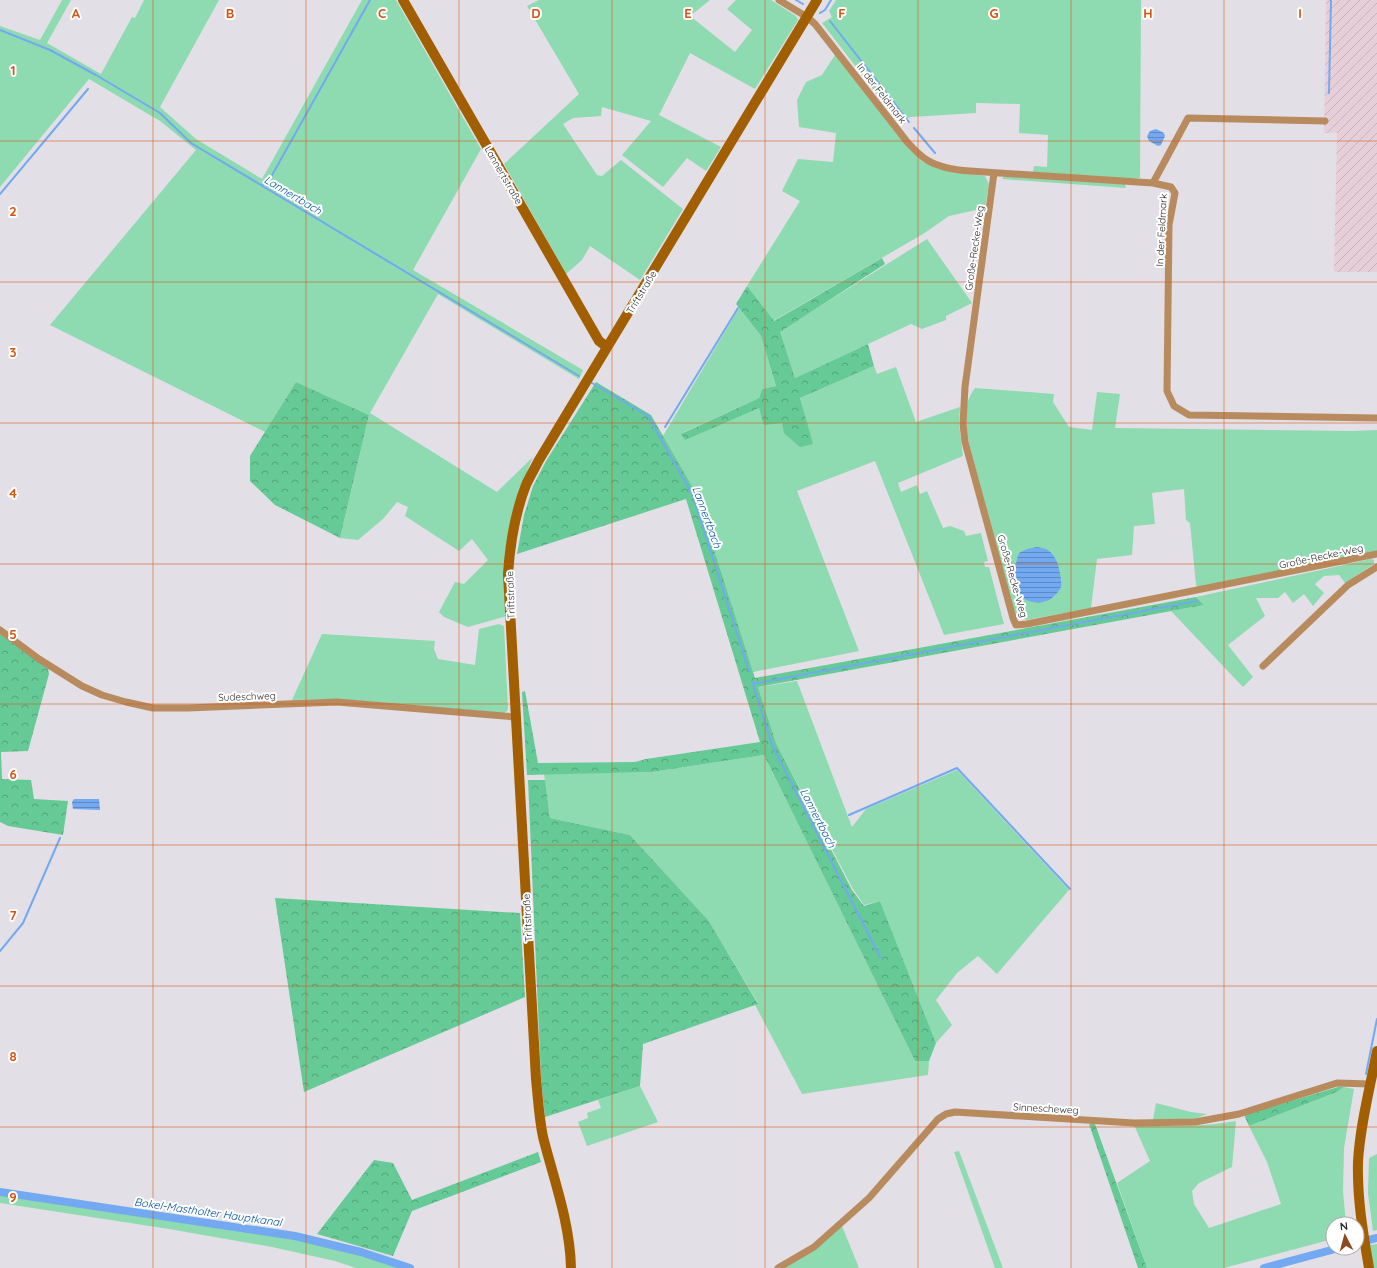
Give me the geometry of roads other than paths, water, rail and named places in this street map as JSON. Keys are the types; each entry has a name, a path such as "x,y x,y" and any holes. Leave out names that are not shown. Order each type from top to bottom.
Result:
{"street":[{"name":"Lannertstraße","path":"403,0 599,341 607,347"},
{"name":"In der Feldmark","path":"779,0 807,17 820,30 908,143 926,160 939,166 952,169 1153,183 1171,187 1174,193 1169,225 1167,391 1174,406 1189,415 1377,418"},
{"name":"Triftstraße","path":"571,1268 571,1256 564,1216 543,1134 536,1079 515,717 508,574 509,555 517,514 526,484 817,0"},
{"path":"1153,183 1188,118 1325,121"},
{"name":"Große-Recke-Weg","path":"994,173 965,387 963,424 965,442 1016,625 1377,555"},
{"path":"1263,666 1348,585 1377,567"},
{"name":"Sudeschweg","path":"0,630 39,659 82,686 102,695 153,708 337,702 515,717"},
{"path":"1369,1268 1362,1230 1358,1192 1358,1162 1361,1134 1377,1051"},
{"name":"Sinnescheweg","path":"778,1268 814,1247 869,1198 938,1119 946,1114 954,1112 1134,1123 1195,1122 1239,1114 1336,1083 1370,1084"}],"water":[{"path":"1156,129 1164,133 1165,136 1161,145 1158,146 1149,141 1147,136 1150,131"},
{"path":"1037,547 1049,550 1053,555 1061,578 1060,589 1051,599 1045,602 1033,602 1026,600 1021,595 1016,582 1015,574 1019,553 1027,549"},
{"path":"74,799 99,799 100,810 73,809 72,802"}],"waterway":[{"path":"262,185 271,177 370,0"},
{"path":"796,0 803,4"},
{"path":"820,13 825,10 831,0"},
{"path":"1329,93 1331,0"},
{"path":"830,21 909,122"},
{"name":"Lannertbach","path":"0,30 50,50 160,113 191,143 579,376"},
{"path":"0,194 88,89"},
{"path":"914,128 935,153"},
{"path":"665,427 738,308"},
{"name":"Lannertbach","path":"592,383 648,416 693,496 749,671"},
{"path":"753,684 1197,601"},
{"name":"Lannertbach","path":"752,681 772,745 880,957"},
{"path":"849,815 957,768 1070,889"},
{"path":"0,951 23,923 60,838"},
{"path":"1366,1074 1377,1019"},
{"name":"Bokel-Mastholter Hauptkanal","path":"0,1192 295,1236 361,1252 410,1268"},
{"name":"Bokel-Mastholter Hauptkanal","path":"1365,1241 1377,1238"},
{"name":"Bokel-Mastholter Hauptkanal","path":"1264,1268 1325,1252"}]}
